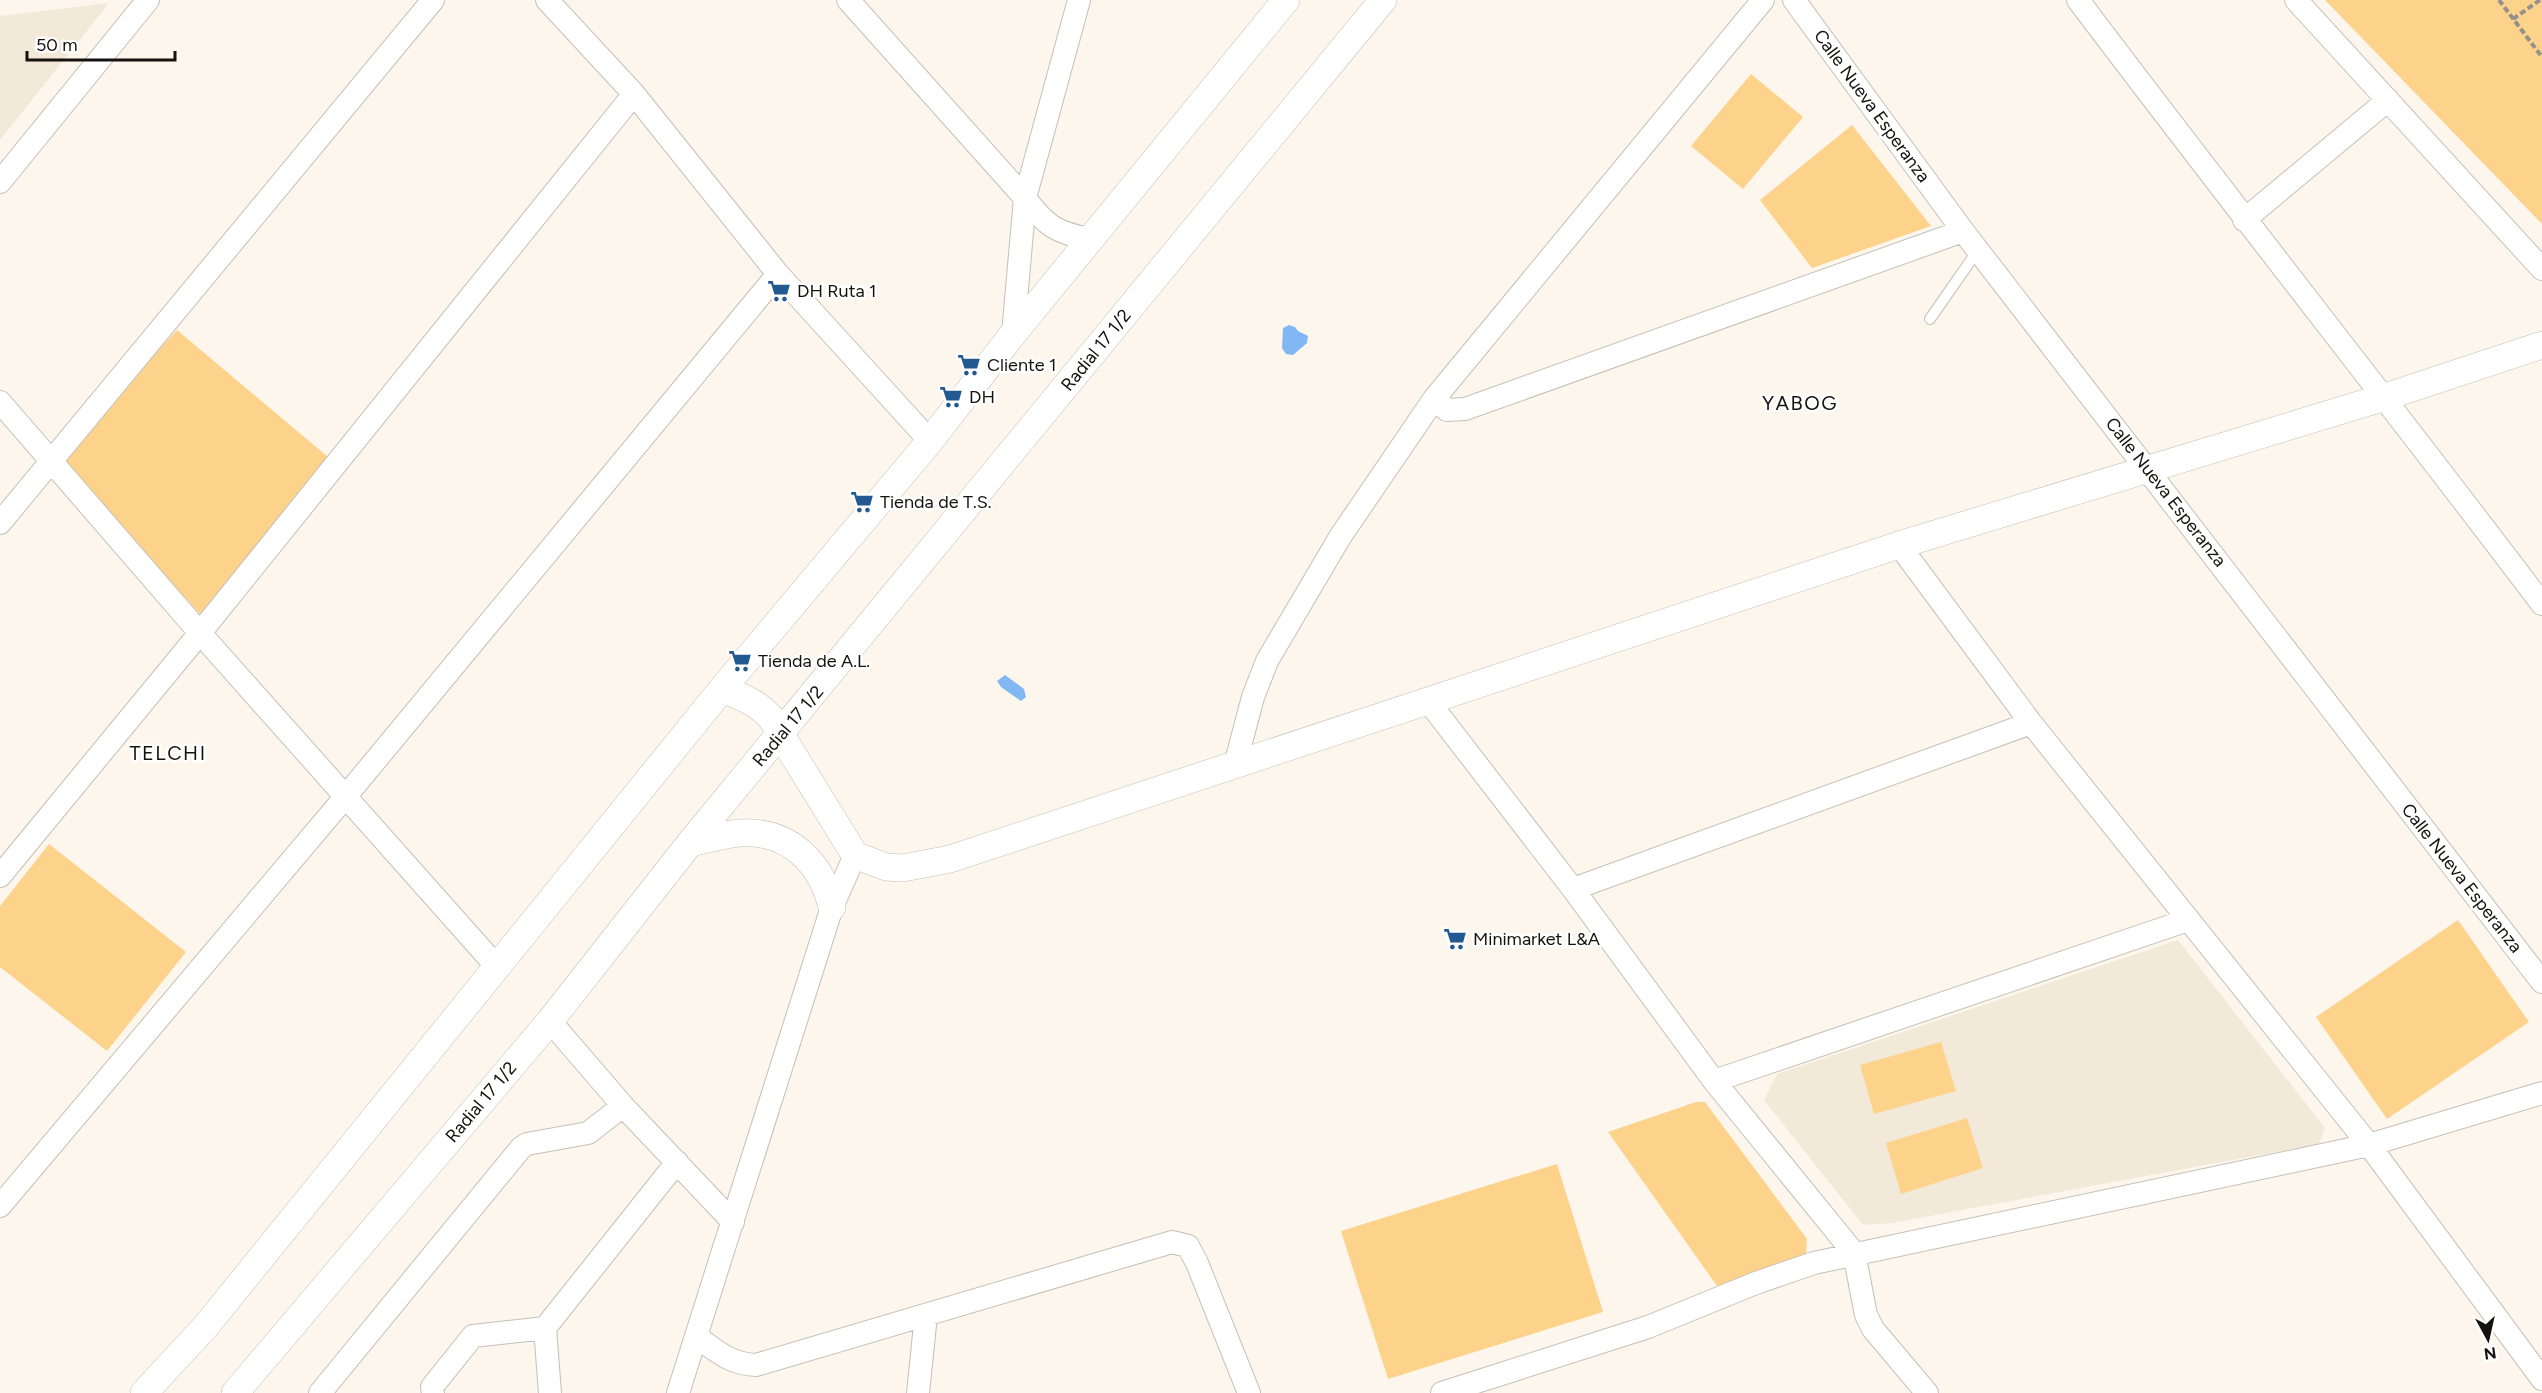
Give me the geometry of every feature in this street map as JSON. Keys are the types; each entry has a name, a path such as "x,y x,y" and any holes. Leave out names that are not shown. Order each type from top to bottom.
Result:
{"street":[{"path":"0,182 148,0"},
{"path":"0,523 433,0"},
{"path":"547,0 634,93 778,274 930,441"},
{"path":"848,0 1025,198 1041,220 1064,234 1090,239"},
{"path":"1013,334 1025,198 1079,0"},
{"path":"144,1393 207,1326 722,689 930,441 1013,334 1286,0"},
{"name":"Radial 17 1/2","path":"236,1393 550,1021 690,843 1383,0"},
{"path":"1235,765 1253,697 1267,661 1340,537 1434,399 1763,0"},
{"name":"Calle Nueva Esperanza","path":"1794,0 1963,231 2542,982"},
{"path":"2078,0 2244,220 2385,397 2542,604"},
{"path":"2296,0 2542,269"},
{"path":"0,876 200,633 634,93"},
{"path":"2244,220 2388,100"},
{"path":"1434,399 1447,410 1465,409 1963,231"},
{"path":"0,1206 346,796 778,274"},
{"path":"722,689 742,696 761,707 776,723 781,735 855,855 886,867 903,868 950,859 1899,546 2147,468 2385,397 2542,345"},
{"path":"0,402 200,633 498,968"},
{"path":"1899,546 2031,723 2369,1145 2542,1379"},
{"path":"1428,701 1573,889 1714,1081 1854,1252 1866,1315 1873,1329 1927,1393"},
{"path":"1573,889 2031,723"},
{"path":"690,843 738,833 760,833 782,839 801,850 816,866 827,885 832,907"},
{"path":"678,1393 832,907 855,855"},
{"path":"1714,1081 2187,920"},
{"path":"550,1021 623,1106 733,1222"},
{"path":"1442,1393 1467,1389 1648,1327 1756,1283 1854,1252 2369,1145 2542,1093"},
{"path":"320,1393 520,1148 527,1144 588,1133 623,1106"},
{"path":"550,1393 545,1328 677,1162"},
{"path":"696,1336 726,1359 738,1364 756,1365 1172,1242 1188,1246 1197,1263 1249,1393"},
{"path":"918,1393 926,1315"},
{"path":"433,1393 432,1387 473,1336 545,1328"}],"lane":[{"path":"1930,319 1978,250"}],"path":[{"path":"2499,0 2542,57"},
{"path":"2513,19 2540,0"}],"shaded area":[{"path":"2325,0 2542,0 2542,224"},
{"path":"109,3 0,140 0,16"},
{"path":"1751,74 1803,117 1743,189 1691,146"},
{"path":"1852,125 1931,226 1812,268 1760,200"},
{"path":"177,330 328,457 200,614 62,461 112,400"},
{"path":"49,844 186,952 107,1051 0,967 0,906"},
{"path":"2458,920 2529,1022 2387,1119 2316,1017"},
{"path":"2178,940 2325,1128 2319,1144 1892,1223 1863,1225 1764,1100 1777,1074"},
{"path":"1941,1042 1956,1091 1874,1114 1860,1065"},
{"path":"1696,1102 1705,1102 1807,1239 1806,1254 1717,1286 1608,1132"},
{"path":"1967,1118 1983,1168 1901,1194 1886,1143"},
{"path":"1557,1164 1603,1312 1388,1379 1341,1231"}],"water":[{"path":"1289,325 1308,336 1307,343 1293,355 1286,354 1282,348 1283,328"},
{"path":"1005,675 1024,689 1026,697 1021,701 1001,687 997,681"}],"place":[{"name":"DH Ruta 1","path":"779,291"},
{"name":"Cliente 1","path":"969,365"},
{"name":"DH","path":"951,397"},
{"name":"Tienda de T.S.","path":"862,502"},
{"name":"Tienda de A.L.","path":"740,661"},
{"name":"Minimarket L&A","path":"1455,939"}],"district":[{"name":"YABOG","path":"1800,403"},
{"name":"TELCHI","path":"168,753"}]}
